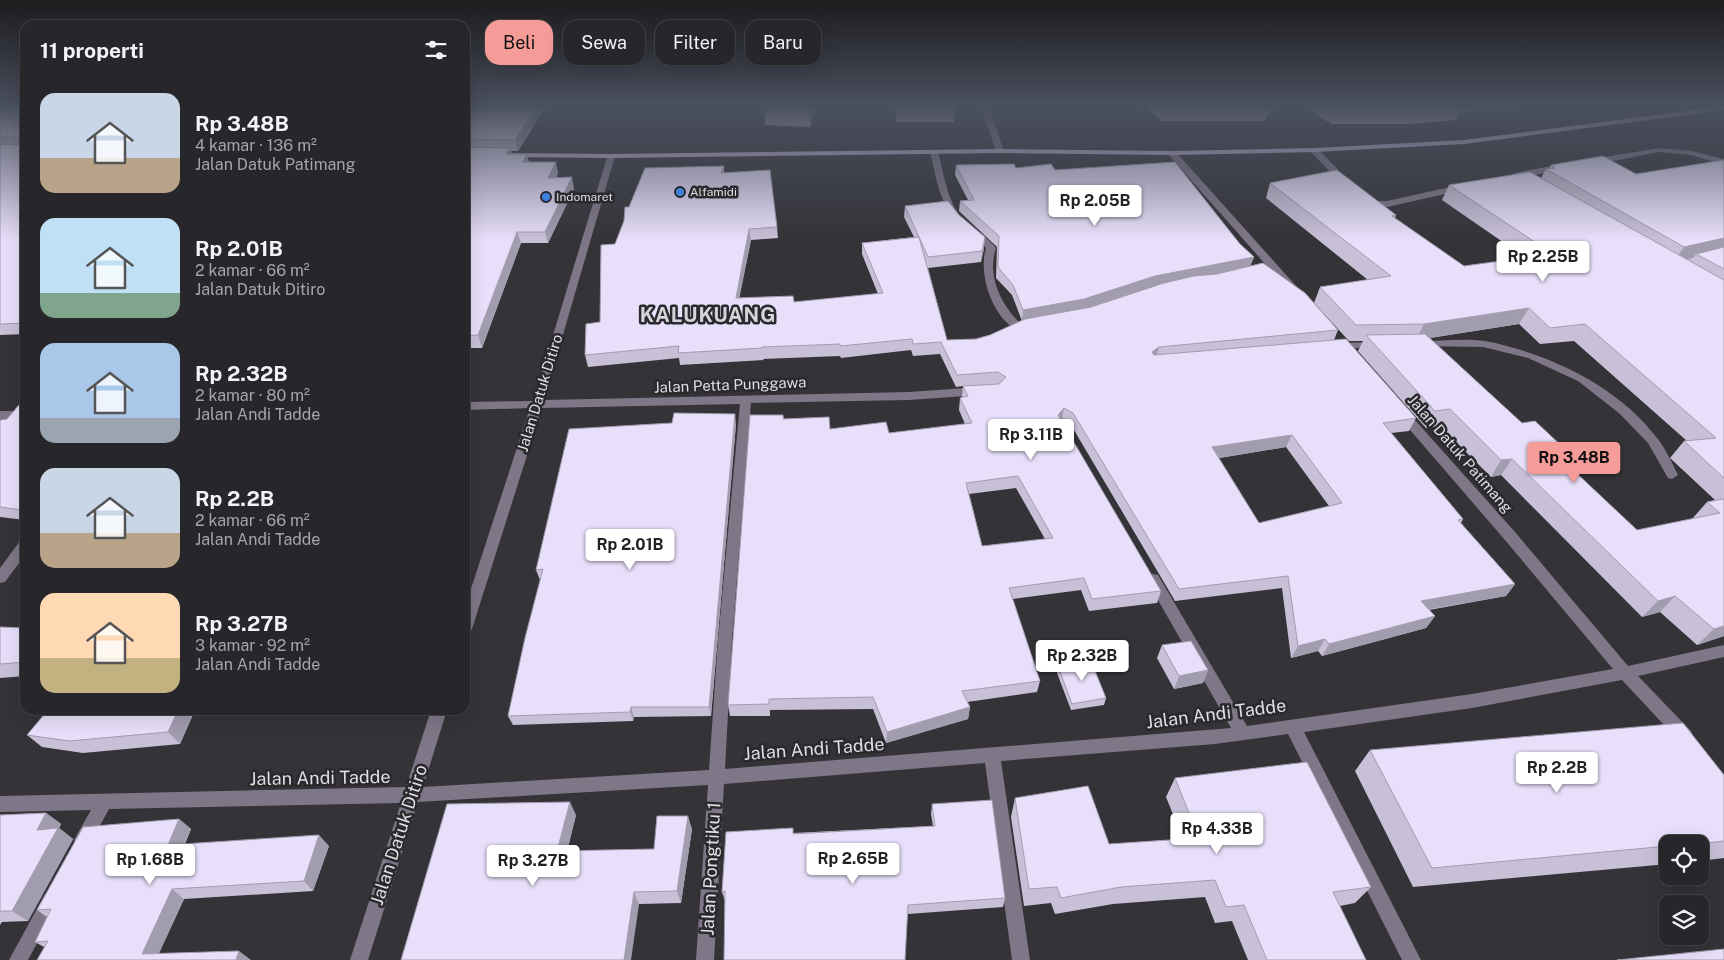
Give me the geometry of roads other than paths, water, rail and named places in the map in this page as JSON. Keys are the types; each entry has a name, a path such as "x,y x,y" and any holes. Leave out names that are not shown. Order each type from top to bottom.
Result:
{"main road":[{"path":"504,155 611,156 1000,151 1257,151"}],"street":[{"path":"1315,151 1356,192 1377,204 1387,204 1476,184"},
{"path":"1582,164 1654,151"},
{"path":"1667,151 1692,153 1724,162"},
{"path":"934,152 948,202 959,220 979,234 991,248 988,278 1008,319 1019,328 1037,323"},
{"path":"1172,152 1269,268 1304,300"},
{"name":"Jalan Datuk Ditiro","path":"470,614 538,405 611,156"},
{"path":"1528,183 1510,177 1572,165"},
{"path":"1334,333 1358,361"},
{"path":"1405,344 1483,344 1532,356 1560,368 1582,379 1624,411 1653,441 1672,475"},
{"path":"1327,347 1385,345"},
{"name":"Jalan Petta Punggawa","path":"470,406 909,396 997,390"},
{"name":"Jalan Pongtiku 1","path":"705,960 725,640 746,399"},
{"name":"Jalan Datuk Patimang","path":"1396,406 1510,536 1625,673 1691,742"},
{"path":"0,416 20,415"},
{"path":"0,578 20,552"},
{"path":"1145,566 1243,734"},
{"name":"Jalan Andi Tadde","path":"0,804 411,795 716,777 1243,734 1292,725 1472,701 1625,673 1724,651"},
{"name":"Jalan Datuk Ditiro","path":"359,960 437,715"},
{"path":"1292,725 1412,960"},
{"path":"992,755 1021,960"},
{"path":"75,855 104,803"},
{"path":"18,960 61,882"}],"place":[{"name":"Alfamidi","path":"680,192"},
{"name":"Indomaret","path":"546,197"}],"district":[{"name":"KALUKUANG","path":"708,315"}]}
